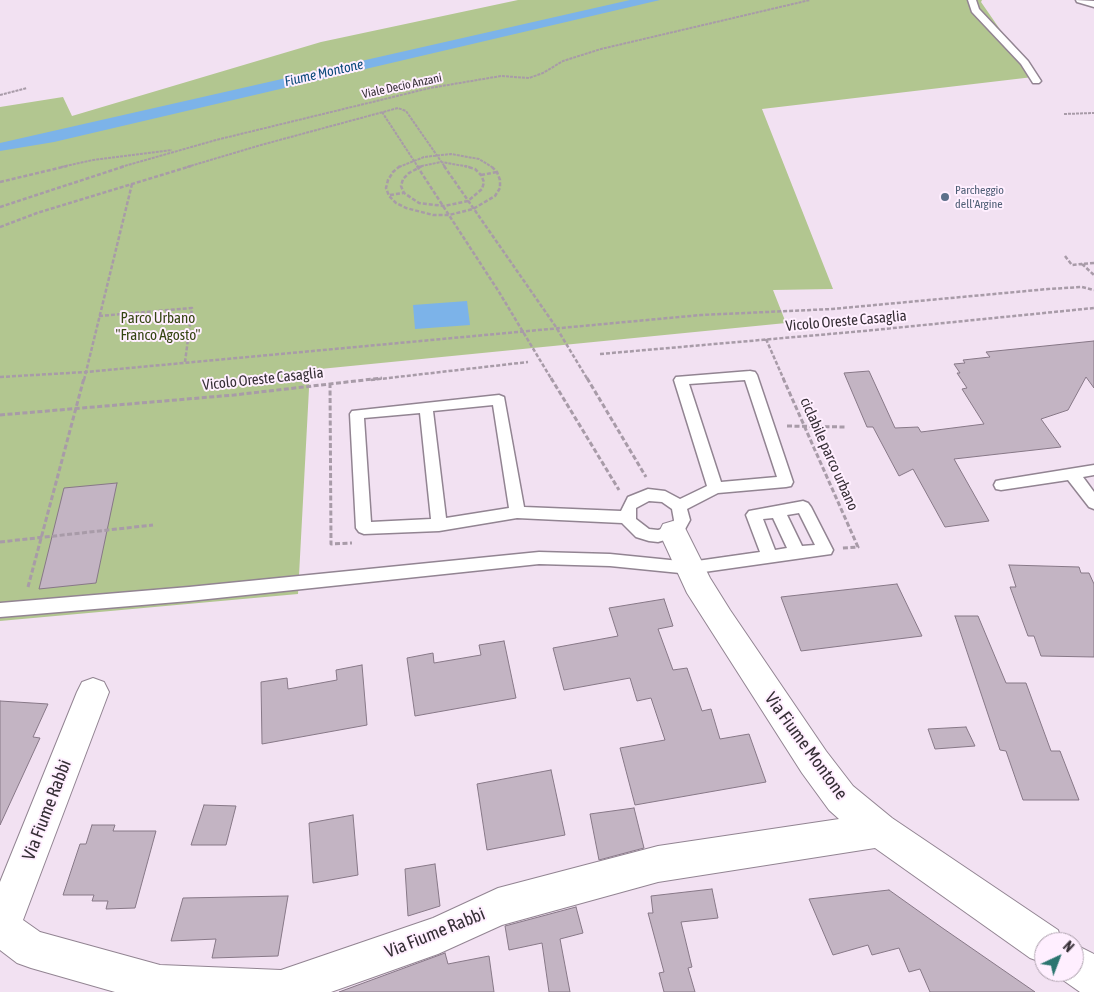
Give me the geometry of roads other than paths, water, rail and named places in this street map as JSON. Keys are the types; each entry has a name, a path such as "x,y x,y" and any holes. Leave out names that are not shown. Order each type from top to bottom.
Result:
{"street":[{"name":"Via Fiume Montone","path":"676,519 690,568 719,619 814,762 841,798 879,830 1034,937"},
{"name":"Via Fiume Rabbi","path":"93,692 0,927 31,948 160,985 280,990 438,935 498,906 658,864 879,830"}],"lane":[{"path":"972,0 975,10 981,16 985,34 1025,63 1036,81"},
{"path":"1080,0 1094,4"},
{"path":"628,512 635,528 641,533 658,536 715,488 786,482 750,375 682,380 715,488"},
{"path":"517,512 499,400 357,414 364,528 439,525 517,512 628,512"},
{"path":"426,407 439,525"},
{"path":"1000,485 1094,470"},
{"path":"1072,474 1094,502"},
{"path":"628,512 640,497 656,495 665,497 676,519"},
{"path":"0,610 189,594 539,558 610,560 690,568 825,550 803,507 754,515 770,557"},
{"path":"777,511 798,553"}],"water":[{"name":"Fiume Montone","path":"630,0 660,0 54,142 0,151 0,143"},
{"path":"467,301 470,325 415,329 413,305"}],"place":[{"name":"Parcheggio dell'Argine","path":"945,197"}],"park label":[{"name":"Parco Urbano \"Franco Agosto\"","path":"158,326"}]}
